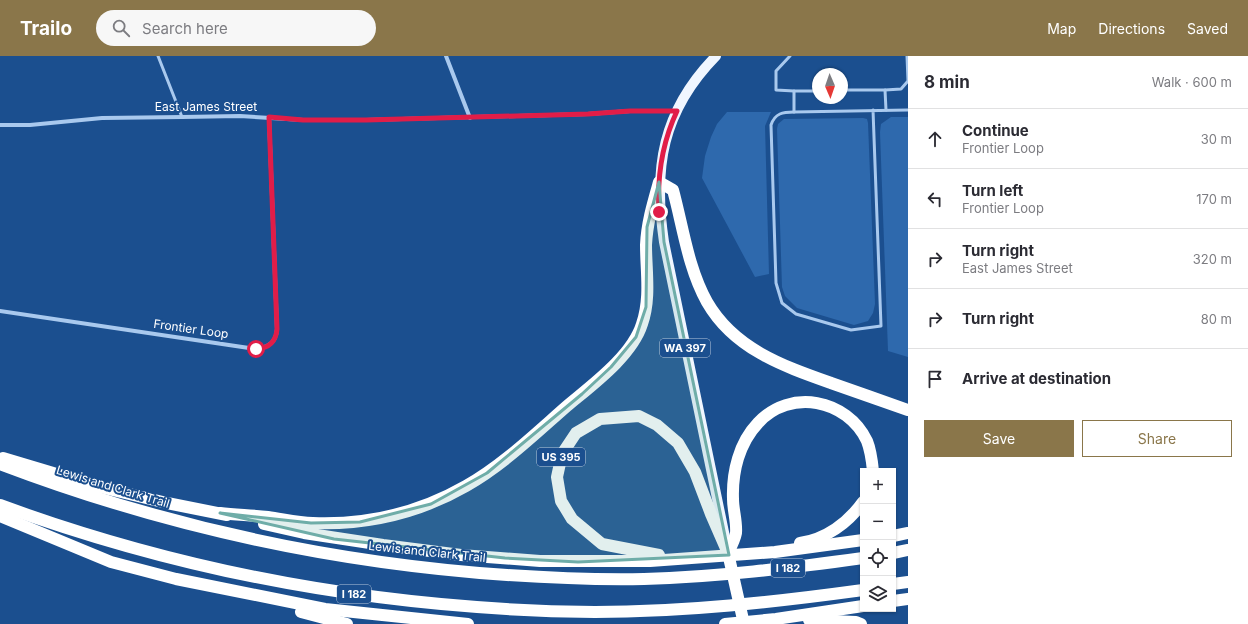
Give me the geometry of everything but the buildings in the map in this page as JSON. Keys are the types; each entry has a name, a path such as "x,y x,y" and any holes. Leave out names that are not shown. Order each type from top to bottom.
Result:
{"highway":[{"path":"220,513 311,523 360,522 400,514 431,504 468,485 487,473 588,388 616,362 636,337 642,324 648,289 647,227 659,182 673,190 689,257 700,287 708,303 730,331 753,350 776,363 908,410"},
{"path":"728,553 736,534 734,514 734,472 746,439 751,430 768,414 788,404 810,402 830,406 848,417 867,442 872,468"},
{"name":"US 395","path":"744,624 728,553 715,514 695,472 678,443 657,425 639,416 600,418 576,433 562,454 557,477 562,501 572,519 602,544 654,554 687,557 775,552 860,540"},
{"path":"0,457 100,487 319,536 460,555 578,562 650,560 687,557"},
{"name":"Lewis and Clark Trail","path":"0,464 72,491 199,528 327,554 441,570 559,578 641,579 776,570 860,558"},
{"path":"775,552 786,546 806,542 836,529 846,522 861,504"},
{"name":"I 182","path":"0,505 114,543 235,574 328,591 433,604 570,611 650,610 720,606 860,590"},
{"path":"0,516 111,562 176,580 325,609 468,624"},
{"path":"896,535 908,533"},
{"path":"896,552 908,550"},
{"path":"896,584 908,582"},
{"path":"237,592 347,624"},
{"path":"896,601 908,599"},
{"path":"727,624 776,619 860,606"},
{"path":"776,619 823,620 856,622 861,624"}],"main road":[{"name":"WA 397","path":"715,514 664,242 659,212 659,182 665,144 677,111 697,78 716,56"}],"street":[{"path":"446,56 470,118"},
{"name":"East James Street","path":"0,125 44,124 95,119 182,117 269,117 326,120 470,118 630,111 677,111"},
{"name":"Frontier Loop","path":"0,311 248,348 262,348 270,345 276,339 277,329 269,117"}],"lane":[{"path":"158,56 182,117"},
{"path":"790,56 776,71 776,90 812,91"},
{"path":"848,90 901,89 908,81 907,56"},
{"path":"885,90 886,110"},
{"path":"794,91 794,112"},
{"path":"873,110 881,326 855,331 796,314 782,303 778,294 771,128 773,119 779,114 794,112 873,110 908,110"}],"highlighted area":[{"path":"659,182 664,242 729,555 578,562 505,558 334,539 220,513 311,523 360,522 431,504 487,473 582,394 611,367 636,337 646,307 647,227"}],"shaded area":[{"path":"727,112 771,112 765,126 769,274 755,277 702,178 705,156 711,137 717,124"},
{"path":"891,117 908,117 908,357 888,351 880,132 881,124"},
{"path":"784,119 867,119 868,123 875,304 873,313 868,321 854,325 797,308 785,296 782,287 777,129 778,124"}],"route":[{"path":"256,349 267,347 273,343 277,334 269,117 303,120 366,120 588,114 630,111 677,111 665,144 662,159 658,194 659,212"}]}
